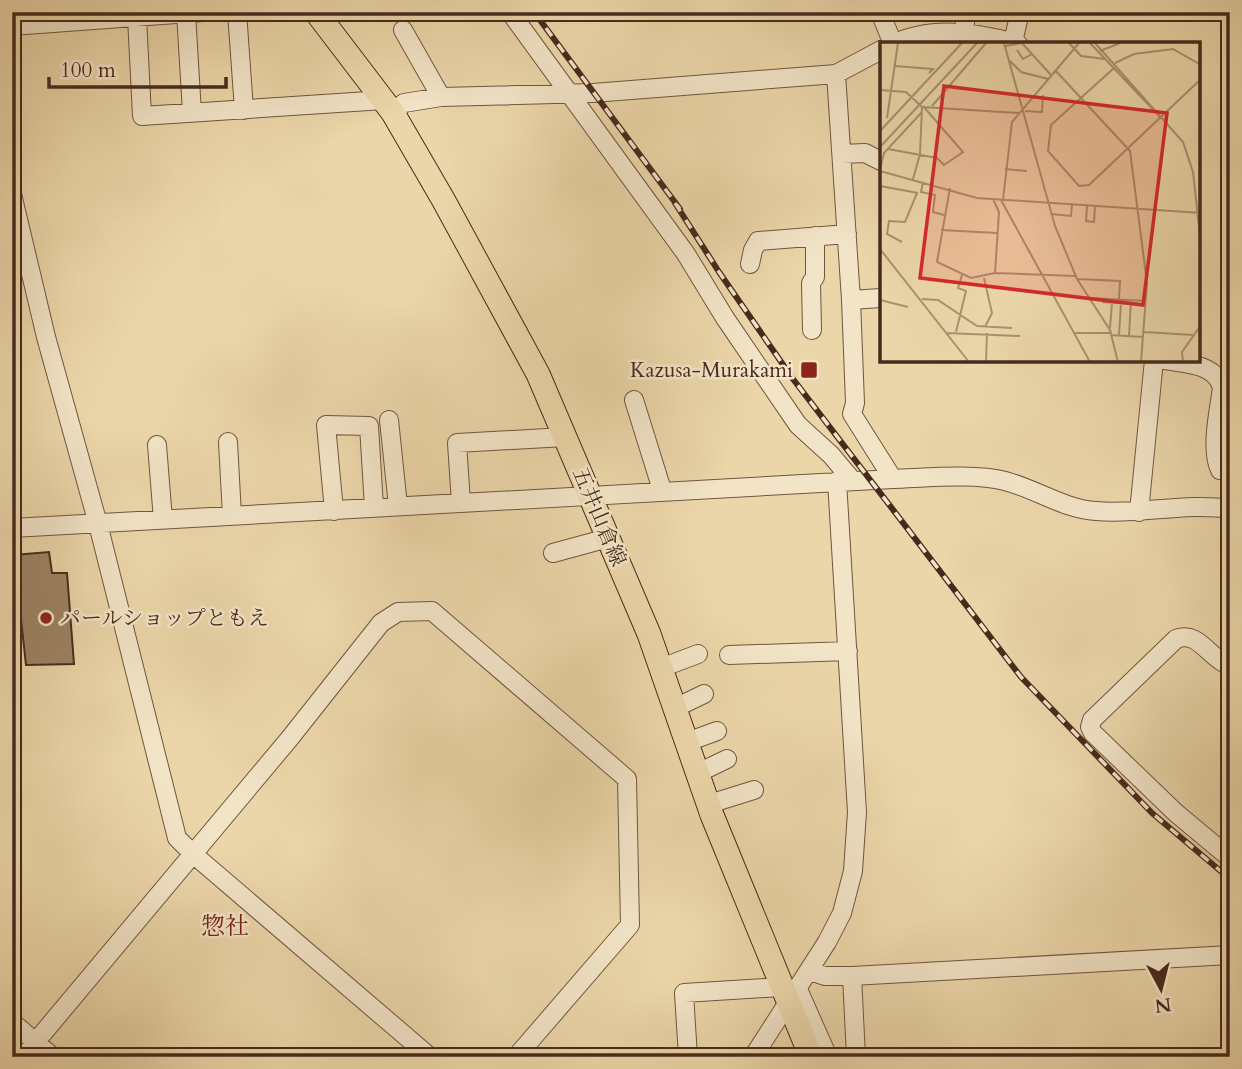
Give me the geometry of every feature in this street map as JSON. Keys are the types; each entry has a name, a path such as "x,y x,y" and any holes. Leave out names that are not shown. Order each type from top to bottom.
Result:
{"main road":[{"name":"五井山倉線","path":"316,12 388,107 444,201 538,374 649,634 709,804 789,993 811,1057"}],"street":[{"path":"237,12 244,110"},
{"path":"510,12 686,254 725,318 798,425 831,456 845,481 848,651 857,812 853,871 842,913 810,971 789,993 753,1057"},
{"path":"880,12 892,42"},
{"path":"964,32 966,12"},
{"path":"1015,42 1020,12"},
{"path":"12,26 71,17 137,17 195,13 192,113"},
{"path":"137,17 142,116 244,110 388,107 442,97 570,94 836,74 880,51"},
{"path":"404,30 442,97"},
{"path":"911,40 964,32 1010,42"},
{"path":"836,74 851,300 855,402 852,414 893,479"},
{"path":"842,154 865,153 880,160"},
{"path":"12,194 46,337 98,523 177,838 430,1057"},
{"path":"750,264 758,242 847,233"},
{"path":"812,330 811,283 816,277 815,236"},
{"path":"851,300 880,298"},
{"path":"1139,512 1154,362"},
{"path":"1175,362 1214,372 1220,380 1222,388 1215,445 1216,463 1220,470 1230,470"},
{"path":"634,400 662,491"},
{"path":"389,420 398,506"},
{"path":"334,511 326,425 369,426 374,507"},
{"path":"461,503 457,443 565,437"},
{"path":"228,442 232,516"},
{"path":"157,445 163,520"},
{"path":"12,528 893,479 1002,480 1093,511 1139,512 1193,507 1230,509"},
{"path":"553,553 608,538"},
{"path":"12,1048 22,1057 36,1043 290,738 381,623 398,612 432,611 627,779 630,925 516,1057"},
{"path":"1230,666 1222,663 1192,637 1185,635 1176,639 1092,720 1090,727 1093,733 1167,804 1230,858"},
{"path":"729,655 848,651"},
{"path":"661,668 698,654"},
{"path":"675,708 704,694"},
{"path":"687,742 717,731"},
{"path":"698,773 727,759"},
{"path":"709,804 754,790"},
{"path":"810,971 825,976 852,976 1230,955"},
{"path":"852,976 856,1057"},
{"path":"688,1057 684,993 789,993"},
{"path":"789,993 828,1057"},
{"path":"12,1022 53,1057"}],"building":[{"name":"パールショップともえ","path":"49,552 52,573 67,573 74,664 26,665 14,555"}],"railway":[{"path":"534,12 680,209"},
{"path":"675,203 793,379 1021,677 1152,813 1230,879"}],"place":[{"name":"Kazusa-Murakami","path":"809,370"},
{"name":"パールショップともえ","path":"46,618"}],"district":[{"name":"惣社","path":"225,926"}]}
